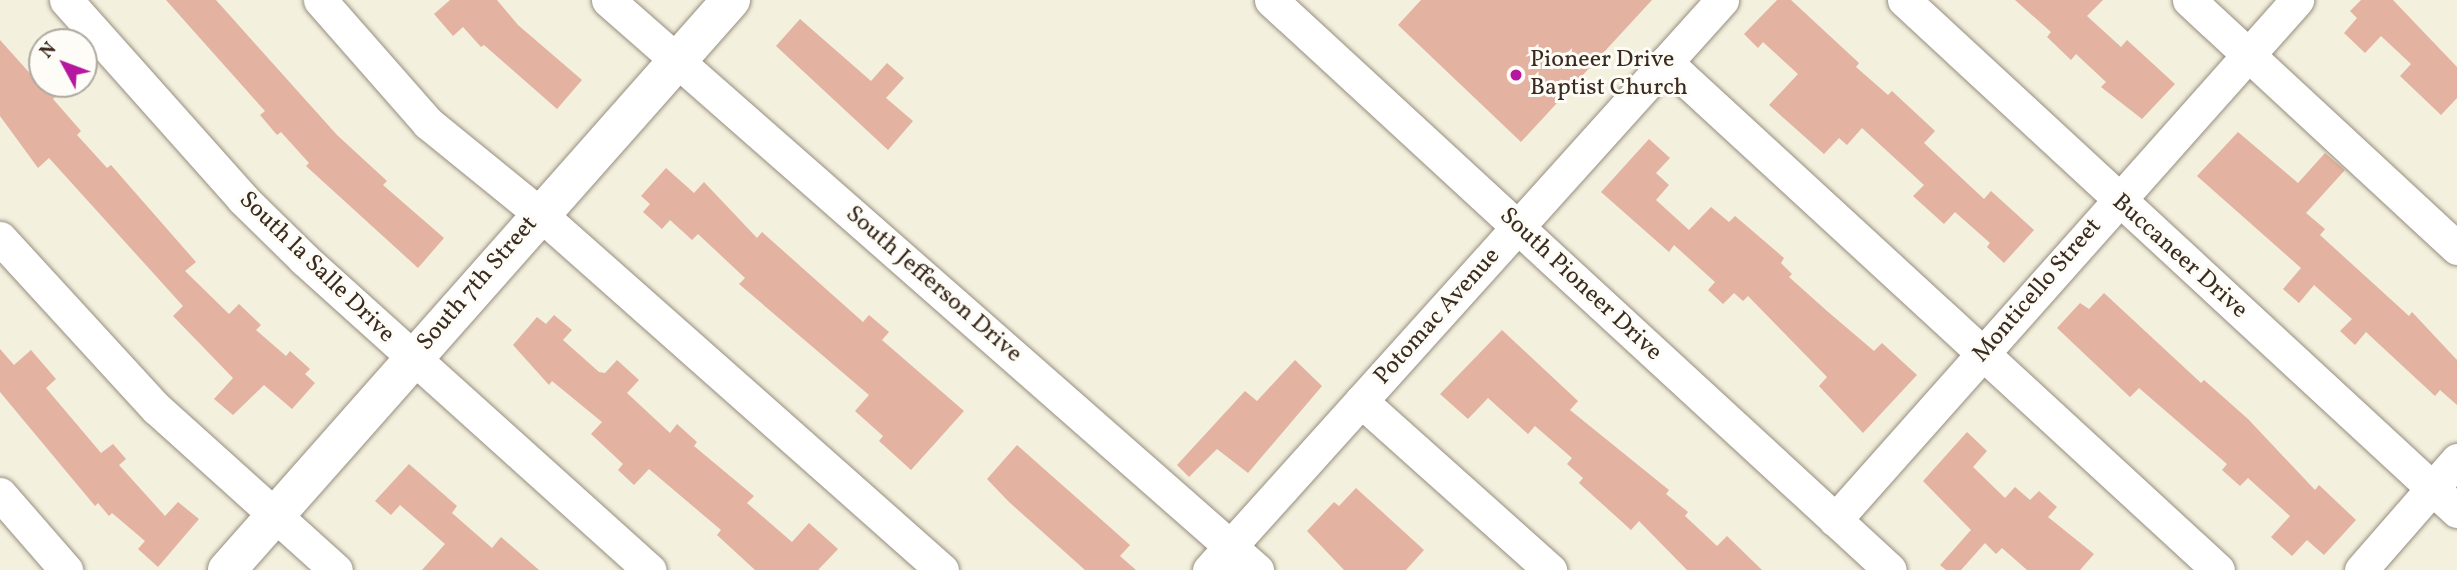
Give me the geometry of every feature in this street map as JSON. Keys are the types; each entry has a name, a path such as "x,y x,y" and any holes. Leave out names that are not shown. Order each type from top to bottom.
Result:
{"main road":[{"name":"South 7th Street","path":"227,570 731,0"}],"street":[{"name":"South la Salle Drive","path":"66,0 243,199 412,359 650,570"},
{"path":"320,0 428,123 540,214 942,570"},
{"name":"South Jefferson Drive","path":"608,0 1219,558 1257,570"},
{"name":"South Pioneer Drive","path":"1271,0 1890,570"},
{"name":"Potomac Avenue","path":"1219,558 1519,229 1721,0"},
{"name":"Buccaneer Drive","path":"1903,0 2117,201 2457,511"},
{"path":"2189,0 2457,248"},
{"name":"Monticello Street","path":"1835,520 2297,0"},
{"path":"1667,62 2218,570"},
{"path":"0,238 156,408 336,570"},
{"path":"1361,401 1550,570"},
{"path":"2361,570 2457,460"},
{"path":"0,494 66,570"}],"building":[{"path":"166,0 216,0 337,135 387,181 383,185 444,238 418,268 306,166 309,163 281,132 277,135 260,115 265,111"},
{"path":"450,0 497,0 518,25 582,80 557,109 484,45 481,47 463,27 453,36 434,14"},
{"name":"Pioneer Drive Baptist Church","path":"1421,0 1652,0 1521,142 1398,25"},
{"path":"1777,0 1791,0 1859,63 1856,67 1888,95 1892,91 1935,131 1924,143 1984,199 1991,191 2034,230 2004,263 1987,247 1990,243 1955,212 1944,224 1913,196 1924,185 1862,128 1847,145 1839,138 1824,154 1769,105 1798,74 1763,42 1758,48 1744,34"},
{"path":"2015,0 2103,0 2087,16 2121,47 2127,40 2175,84 2142,119 2101,87 2106,82 2076,54 2071,60 2047,37 2051,32"},
{"path":"2361,0 2393,0 2457,67 2457,98 2441,115 2400,76 2411,64 2381,36 2365,53 2344,33 2357,18 2350,11"},
{"path":"800,19 871,81 887,63 904,78 886,98 913,121 888,150 776,46"},
{"path":"0,40 28,71 28,98 54,98 81,131 77,135 107,168 111,165 196,262 185,271 229,314 239,304 261,325 256,330 286,356 290,351 310,369 305,374 315,383 292,409 264,385 233,415 214,399 233,378 173,316 183,306 49,158 38,168 0,116"},
{"path":"2238,132 2298,183 2325,153 2345,170 2306,213 2325,229 2320,235 2409,316 2412,312 2457,360 2457,405 2440,390 2435,396 2366,332 2355,345 2340,331 2352,319 2314,285 2299,303 2283,289 2301,268 2197,176"},
{"path":"1649,139 1670,158 1656,173 1669,185 1656,200 1689,230 1711,207 1729,222 1735,216 1784,258 1781,263 1792,274 1789,277 1827,311 1874,351 1882,343 1917,375 1863,433 1819,386 1827,377 1748,296 1743,301 1734,293 1723,304 1708,290 1715,282 1674,245 1669,252 1601,192"},
{"path":"666,168 694,193 704,182 757,238 762,232 863,322 869,315 889,332 882,340 964,411 911,470 879,441 883,436 855,411 869,395 739,284 745,278 698,234 692,240 670,220 662,229 643,212 650,204 641,196"},
{"path":"2104,293 2201,383 2204,380 2248,419 2315,490 2319,485 2356,520 2324,555 2307,540 2292,556 2271,537 2290,516 2248,478 2240,486 2222,470 2227,464 2139,388 2130,397 2057,328 2080,303 2089,309"},
{"path":"554,315 572,330 563,340 599,372 605,373 617,360 639,380 627,393 670,433 677,424 697,442 694,446 754,496 747,503 792,542 809,523 838,549 818,570 755,570 717,535 721,530 649,469 634,485 618,470 623,464 591,434 602,422 552,381 549,385 513,345 537,317 546,324"},
{"path":"1502,330 1578,401 1570,410 1669,490 1666,494 1688,512 1685,516 1717,546 1727,536 1762,570 1687,570 1639,521 1631,530 1579,483 1583,478 1567,464 1572,458 1535,426 1528,434 1488,398 1468,419 1440,394"},
{"path":"0,349 14,365 31,350 56,379 46,388 101,453 113,444 126,459 119,465 165,516 178,502 199,519 158,567 138,549 145,541 112,513 109,516 98,503 95,506 0,392"},
{"path":"1295,360 1322,386 1248,473 1217,449 1189,477 1177,465 1245,391 1257,401"},
{"path":"1967,432 1987,451 1973,467 2005,498 2015,487 2030,500 2039,491 2057,507 2048,517 2094,554 2080,570 2027,570 2002,548 1996,554 1985,543 1961,570 1946,570 1940,565 1971,530 1923,481"},
{"path":"1017,445 1130,545 1120,556 1136,570 1085,570 987,479"},
{"path":"409,464 457,506 452,513 492,548 501,537 539,570 422,570 445,544 400,505 391,515 375,501"},
{"path":"1356,488 1424,550 1406,570 1344,570 1307,531 1334,502 1339,506"}],"place":[{"name":"Pioneer Drive Baptist Church","path":"1516,75"}]}
